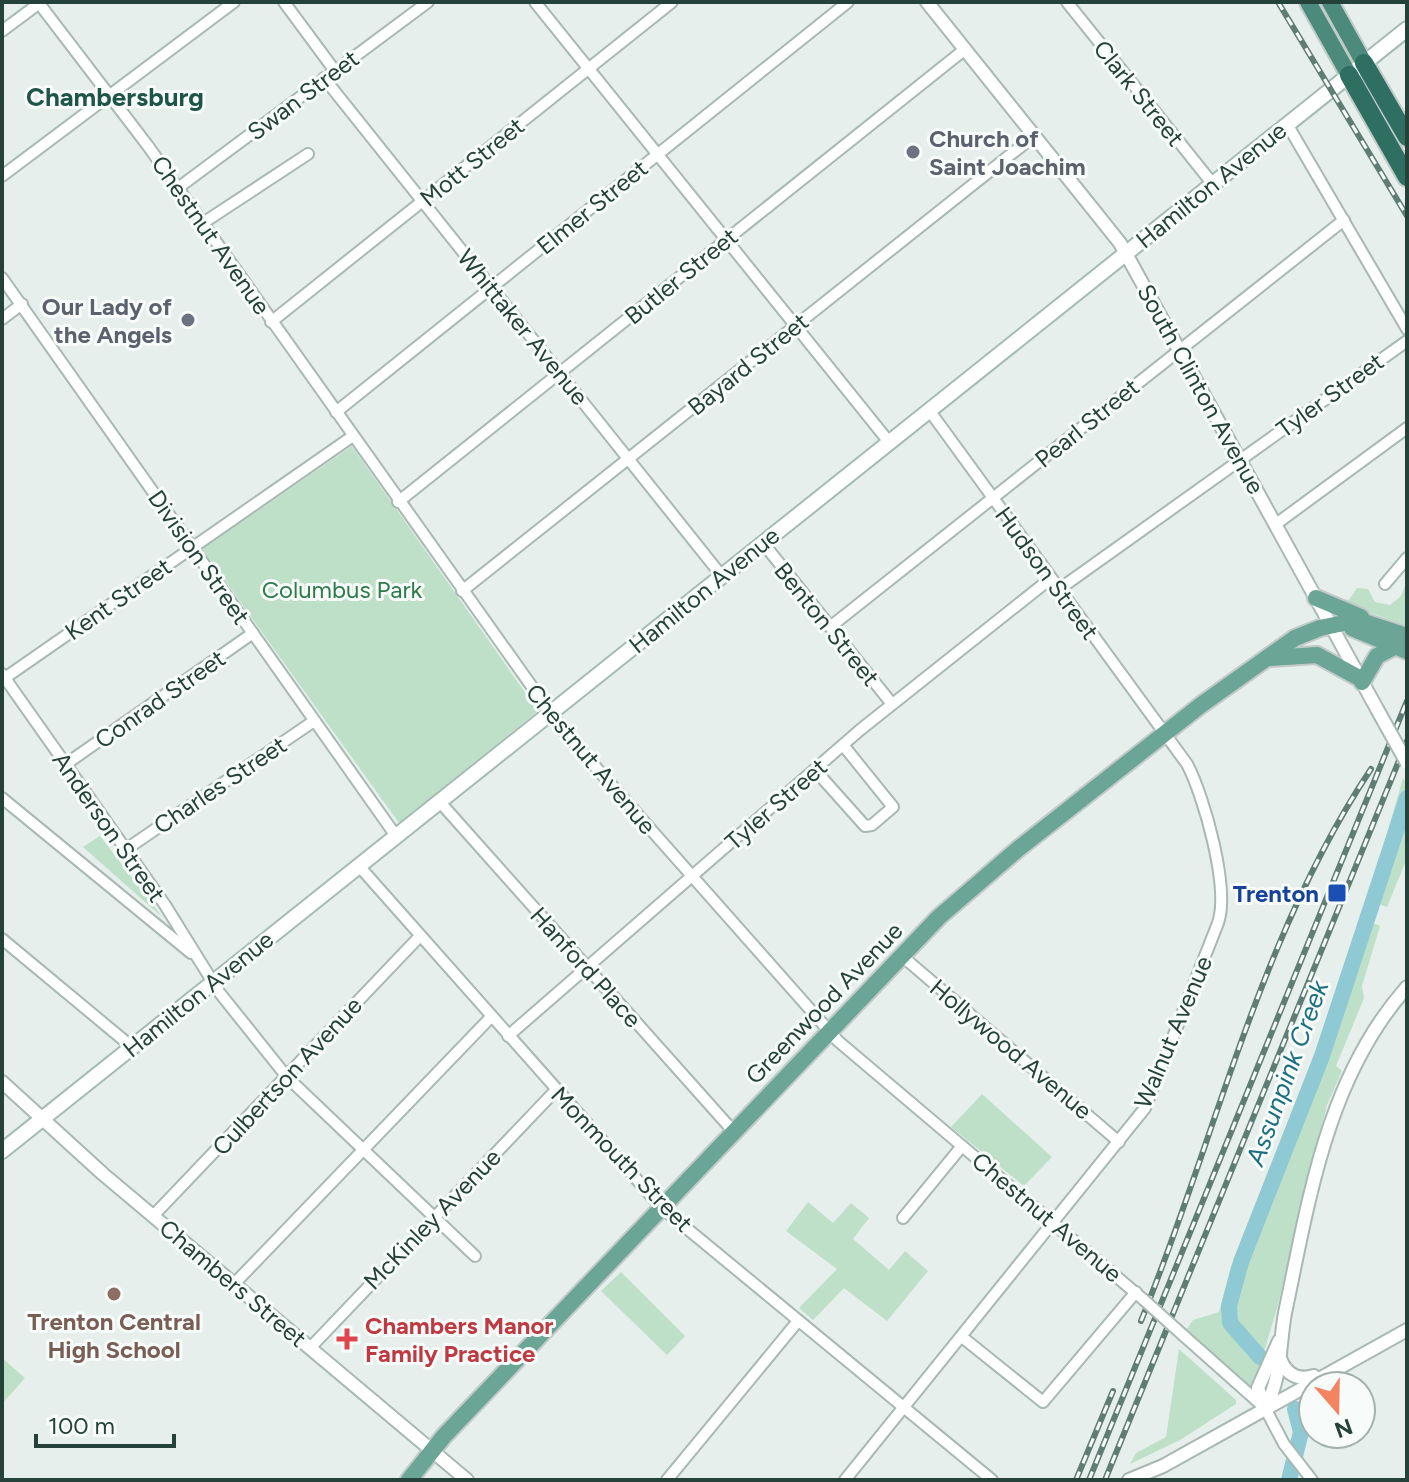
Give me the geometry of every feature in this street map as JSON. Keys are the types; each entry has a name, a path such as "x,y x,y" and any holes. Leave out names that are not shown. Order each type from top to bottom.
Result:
{"highway":[{"path":"1308,2 1407,177"},
{"path":"1330,2 1407,137"}],"main road":[{"name":"Hamilton Avenue","path":"2,1151 1407,29"},
{"path":"1316,598 1370,621 1403,644"},
{"name":"Greenwood Avenue","path":"409,1480 431,1451 965,892 1263,659 1295,638 1330,625 1370,621"},
{"path":"1330,625 1368,632 1403,644"},
{"path":"1263,659 1311,654 1330,659 1362,681 1377,656 1403,644"}],"street":[{"path":"2,176 234,2"},
{"path":"284,2 335,71"},
{"name":"Swan Street","path":"178,188 428,2"},
{"path":"535,2 889,442"},
{"name":"Mott Street","path":"271,322 672,2"},
{"name":"Elmer Street","path":"336,412 848,2"},
{"name":"South Clinton Avenue","path":"927,2 1126,253 1407,763"},
{"name":"Clark Street","path":"1067,2 1212,183"},
{"path":"2,31 40,3"},
{"name":"Chestnut Avenue","path":"40,3 178,188 549,713 830,1033 1140,1296 1265,1408"},
{"name":"Butler Street","path":"398,502 964,50"},
{"name":"Whittaker Avenue","path":"324,78 721,575"},
{"path":"1287,124 1407,329"},
{"name":"Bayard Street","path":"462,591 1034,136"},
{"path":"203,223 308,154"},
{"name":"Pearl Street","path":"830,627 1344,220"},
{"name":"Division Street","path":"2,278 396,836"},
{"path":"2,319 22,304"},
{"name":"Tyler Street","path":"1058,590 1407,341"},
{"name":"Hudson Street","path":"929,410 1165,736"},
{"path":"1276,524 1407,428"},
{"name":"Kent Street","path":"3,677 353,436"},
{"name":"Benton Street","path":"763,543 892,704"},
{"path":"1385,584 1407,558"},
{"name":"Tyler Street","path":"508,1036 843,745 1050,579"},
{"name":"Conrad Street","path":"66,764 253,633"},
{"name":"Anderson Street","path":"3,677 125,850 219,992 287,1077 475,1256"},
{"name":"Charles Street","path":"125,850 314,721"},
{"name":"Walnut Avenue","path":"845,1480 1119,1142 1151,1096 1222,912 1222,897 1197,785 1187,764 1165,736"},
{"path":"815,770 865,826 872,825 893,807 843,745"},
{"path":"2,798 199,960"},
{"name":"Hanford Place","path":"439,801 734,1132"},
{"name":"Monmouth Street","path":"359,866 662,1208 992,1480"},
{"name":"Culbertson Avenue","path":"153,1216 420,936"},
{"path":"2,939 132,1047"},
{"name":"Hollywood Avenue","path":"902,956 1119,1142"},
{"path":"1265,1408 1275,1387 1280,1338 1311,1186 1327,1133 1367,1039 1380,1017 1407,987"},
{"path":"234,1284 491,1017"},
{"name":"Chambers Street","path":"2,1082 153,1216 467,1480"},
{"name":"McKinley Avenue","path":"310,1348 556,1090"},
{"path":"903,1218 962,1146"},
{"path":"962,1337 1043,1402 1140,1296"},
{"path":"667,1480 798,1321"},
{"path":"1331,1370 1407,1330"},
{"path":"1280,1338 1258,1388 1284,1444 1309,1476"},
{"path":"1280,1358 1285,1370 1297,1376"},
{"path":"1129,1480 1163,1466 1297,1389"}],"green space":[{"name":"Columbus Park","path":"352,446 538,711 399,823 202,549"},
{"path":"1407,581 1407,626 1346,604 1357,588 1368,589 1375,602 1390,605 1401,596"},
{"path":"1403,778 1407,785 1407,858 1387,907 1368,900"},
{"path":"100,836 160,914 162,917 83,847"},
{"path":"1362,918 1380,926 1362,986 1364,998 1336,1066 1342,1071 1327,1105 1278,1305 1252,1392 1185,1332 1193,1320 1219,1312 1231,1266 1324,1038"},
{"path":"982,1094 1052,1157 1024,1186 951,1127"},
{"path":"808,1202 833,1223 851,1203 869,1218 853,1239 889,1270 905,1251 928,1271 887,1321 844,1288 813,1320 799,1308 837,1269 786,1231"},
{"path":"621,1272 685,1336 667,1355 601,1291"},
{"path":"1179,1349 1236,1400 1236,1404 1180,1440 1130,1464 1136,1453 1166,1437"},
{"path":"2,1358 25,1378 2,1404"}],"waterway":[{"name":"Assunpink Creek","path":"1260,1357 1230,1323 1229,1306 1241,1262 1322,1056 1407,798"},
{"name":"Assunpink Creek","path":"1289,1480 1301,1432 1295,1409"}],"railway":[{"path":"1278,2 1407,216"},
{"path":"1089,1480 1407,701"},
{"path":"1105,1480 1407,741"},
{"path":"1141,1321 1269,968 1332,833 1371,769"},
{"path":"1076,1480 1113,1391"}],"place":[{"name":"Church of Saint Joachim","path":"913,152"},
{"name":"Our Lady of the Angels","path":"188,320"},
{"name":"Trenton","path":"1337,893"},
{"name":"Trenton Central High School","path":"114,1294"},
{"name":"Chambers Manor Family Practice","path":"347,1339"}],"district":[{"name":"Chambersburg","path":"115,97"}]}
